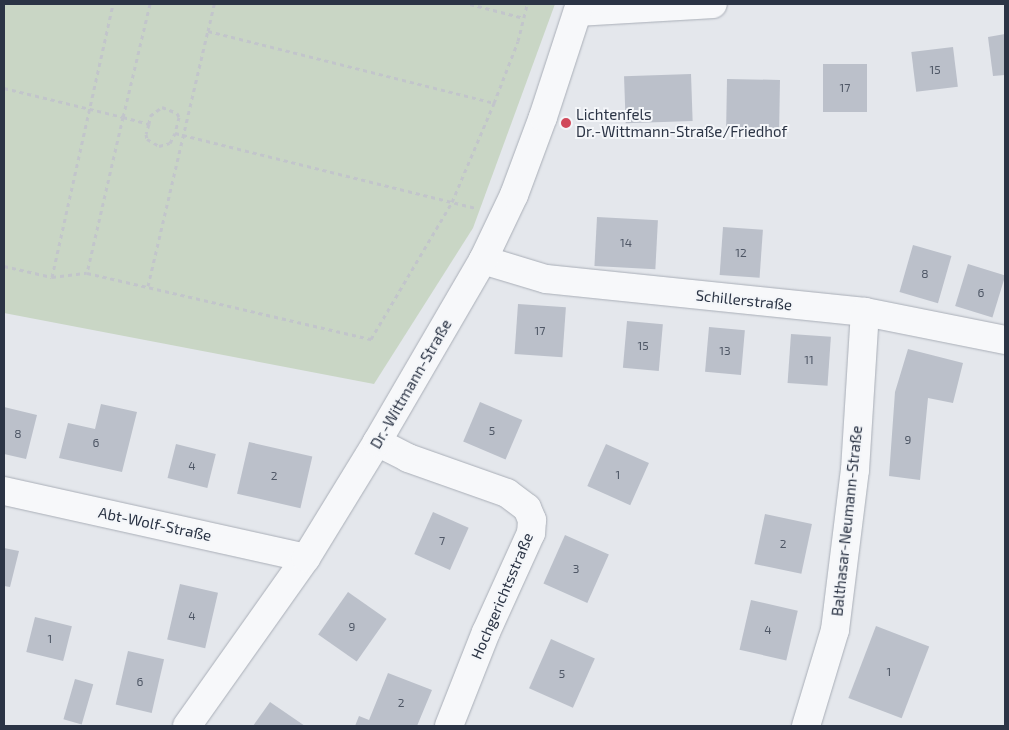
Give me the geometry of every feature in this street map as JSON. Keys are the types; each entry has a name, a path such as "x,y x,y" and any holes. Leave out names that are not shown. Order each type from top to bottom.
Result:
{"street":[{"path":"579,8 713,4"},
{"name":"Dr.-Wittmann-Straße","path":"187,726 306,558 377,442 483,260 505,215 543,117 579,8"},
{"name":"Schillerstraße","path":"483,260 546,279 865,312 1005,340"},
{"name":"Balthasar-Neumann-Straße","path":"806,726 834,630 855,470 865,312"},
{"name":"Hochgerichtsstraße","path":"377,442 408,458 506,493 528,508 532,520 531,533 486,632 449,726"},
{"name":"Abt-Wolf-Straße","path":"4,491 306,558"}],"path":[{"path":"52,277 88,109 113,4"},
{"path":"87,273 150,4"},
{"path":"148,286 214,4"},
{"path":"470,4 524,18"},
{"path":"4,266 52,277 87,273 371,339 452,202 518,41 527,4"},
{"path":"208,31 494,103"},
{"path":"4,88 148,124"},
{"path":"162,107 174,111 179,117 170,143 158,146 147,139 148,124 150,116 162,107"},
{"path":"175,133 505,215"}],"green space":[{"path":"4,4 555,4 473,228 374,384 4,313"}],"building":[{"path":"1005,34 1005,75 993,76 988,37"},
{"path":"953,47 958,87 916,92 911,52"},
{"path":"823,64 867,64 867,112 823,112"},
{"path":"691,74 693,121 626,123 624,76"},
{"path":"727,79 780,80 779,128 726,127"},
{"path":"597,217 658,220 655,269 594,266"},
{"path":"723,227 763,230 760,278 720,275"},
{"path":"913,245 951,256 938,303 899,292"},
{"path":"968,264 1005,275 992,317 955,306"},
{"path":"518,304 566,307 562,357 515,354"},
{"path":"627,321 663,324 659,371 623,368"},
{"path":"709,327 745,330 741,375 705,372"},
{"path":"791,334 831,337 827,386 788,383"},
{"path":"908,349 963,363 953,403 928,398 920,480 889,476 895,392"},
{"path":"480,402 522,420 506,460 463,442"},
{"path":"101,404 137,412 122,472 59,458 68,423 95,429"},
{"path":"4,407 37,415 26,459 4,454"},
{"path":"249,442 312,457 300,508 237,494"},
{"path":"176,444 216,454 207,488 168,478"},
{"path":"606,444 649,463 630,505 587,486"},
{"path":"433,512 469,528 450,570 414,554"},
{"path":"765,514 812,524 801,574 754,564"},
{"path":"565,535 609,555 587,603 543,583"},
{"path":"4,548 19,551 10,587 4,586"},
{"path":"180,584 218,593 205,648 167,640"},
{"path":"348,592 387,619 357,662 318,635"},
{"path":"751,600 798,611 786,660 740,650"},
{"path":"35,617 72,626 63,661 26,652"},
{"path":"876,626 929,646 902,718 848,698"},
{"path":"551,639 595,659 573,708 529,688"},
{"path":"128,651 164,659 152,713 116,705"},
{"path":"388,673 432,690 417,726 355,726 359,716 369,720"},
{"path":"75,679 93,684 82,725 63,719"},
{"path":"270,702 305,726 253,726"}],"place":[{"name":"Lichtenfels Dr.-Wittmann-Straße/Friedhof","path":"566,123"}]}
